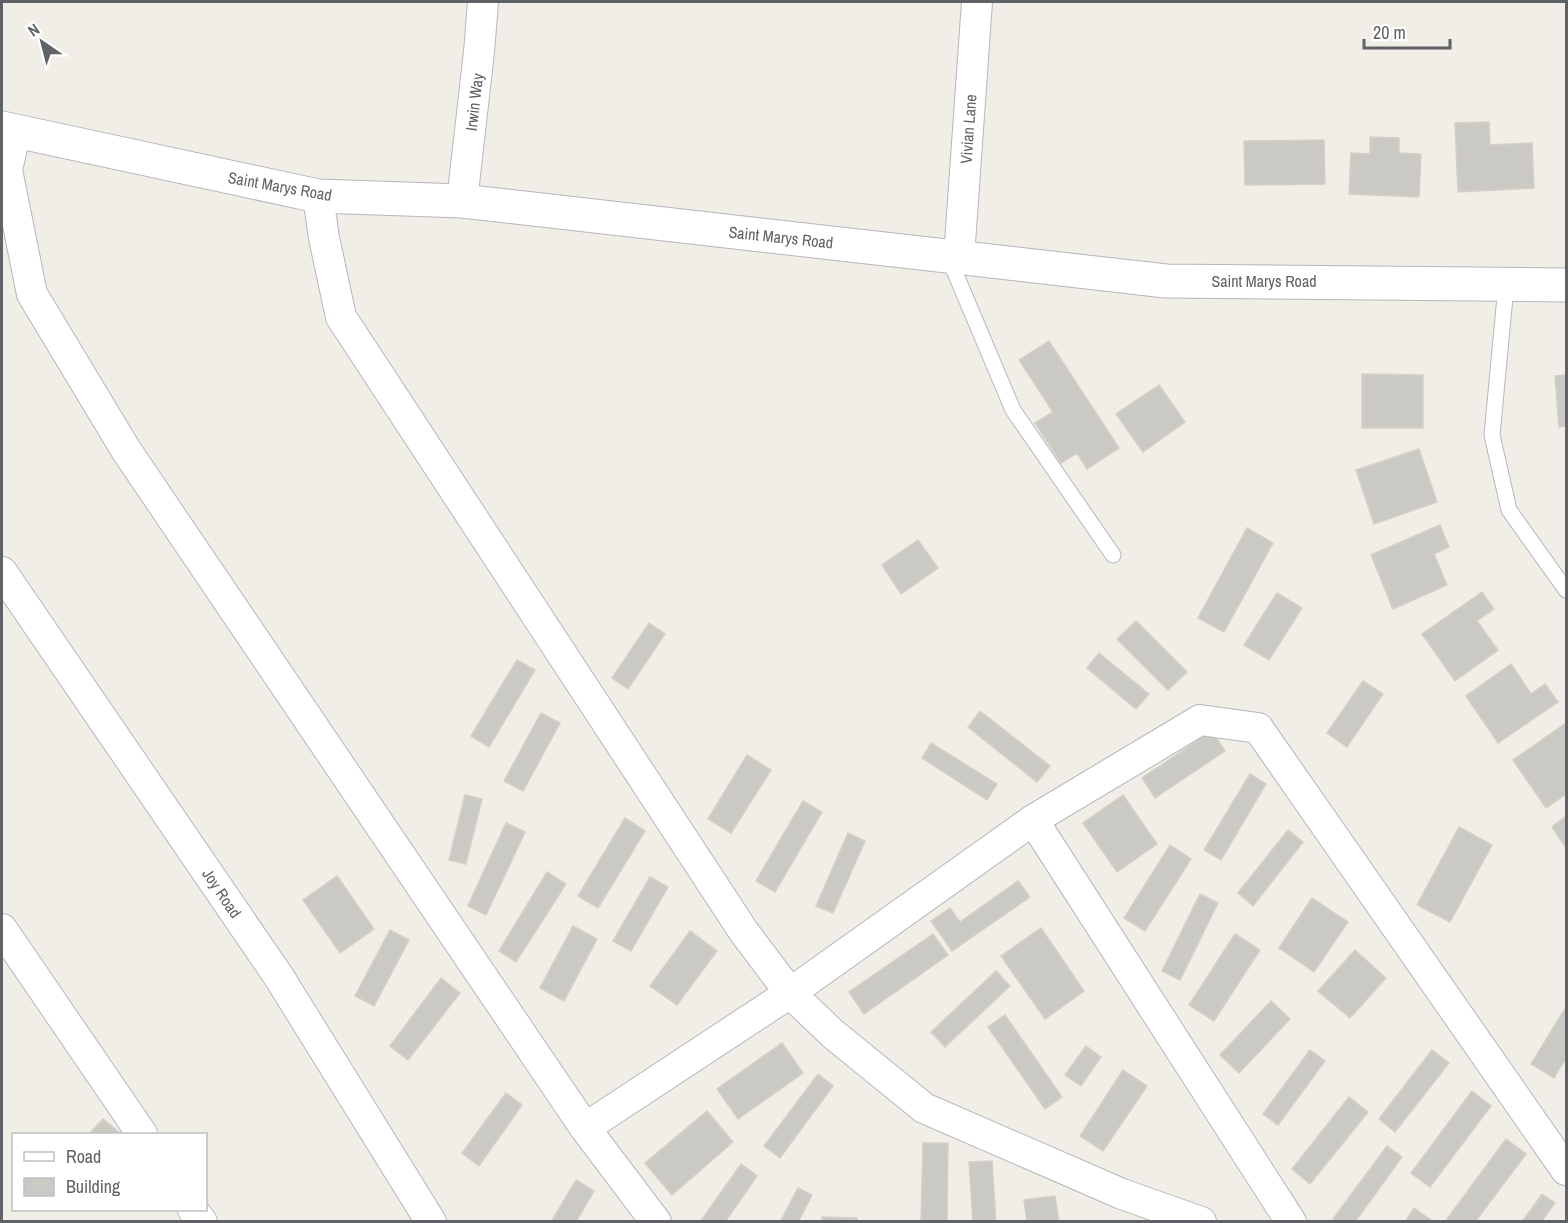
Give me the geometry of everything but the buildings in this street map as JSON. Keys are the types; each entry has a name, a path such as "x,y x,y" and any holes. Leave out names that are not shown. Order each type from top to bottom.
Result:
{"main road":[{"name":"Saint Marys Road","path":"8,129 318,196 462,201 1166,281 1362,281 1506,286 1566,285"}],"street":[{"name":"Irwin Way","path":"462,201 483,2"},
{"name":"Vivian Lane","path":"954,257 977,2"},
{"path":"8,129 7,170 32,294 126,450 585,1128 656,1221"},
{"path":"318,196 324,238 342,317 744,932 790,993 833,1034 924,1108 1122,1194 1201,1221"},
{"name":"Joy Road","path":"2,572 279,977 431,1221"},
{"path":"585,1128 790,993 1033,820 1200,720 1258,728 1566,1170"},
{"path":"1033,820 1291,1221"},
{"path":"2,929 141,1133"}],"lane":[{"path":"954,257 1013,410 1113,555"},
{"path":"1506,286 1492,435 1509,510 1566,590"}]}
